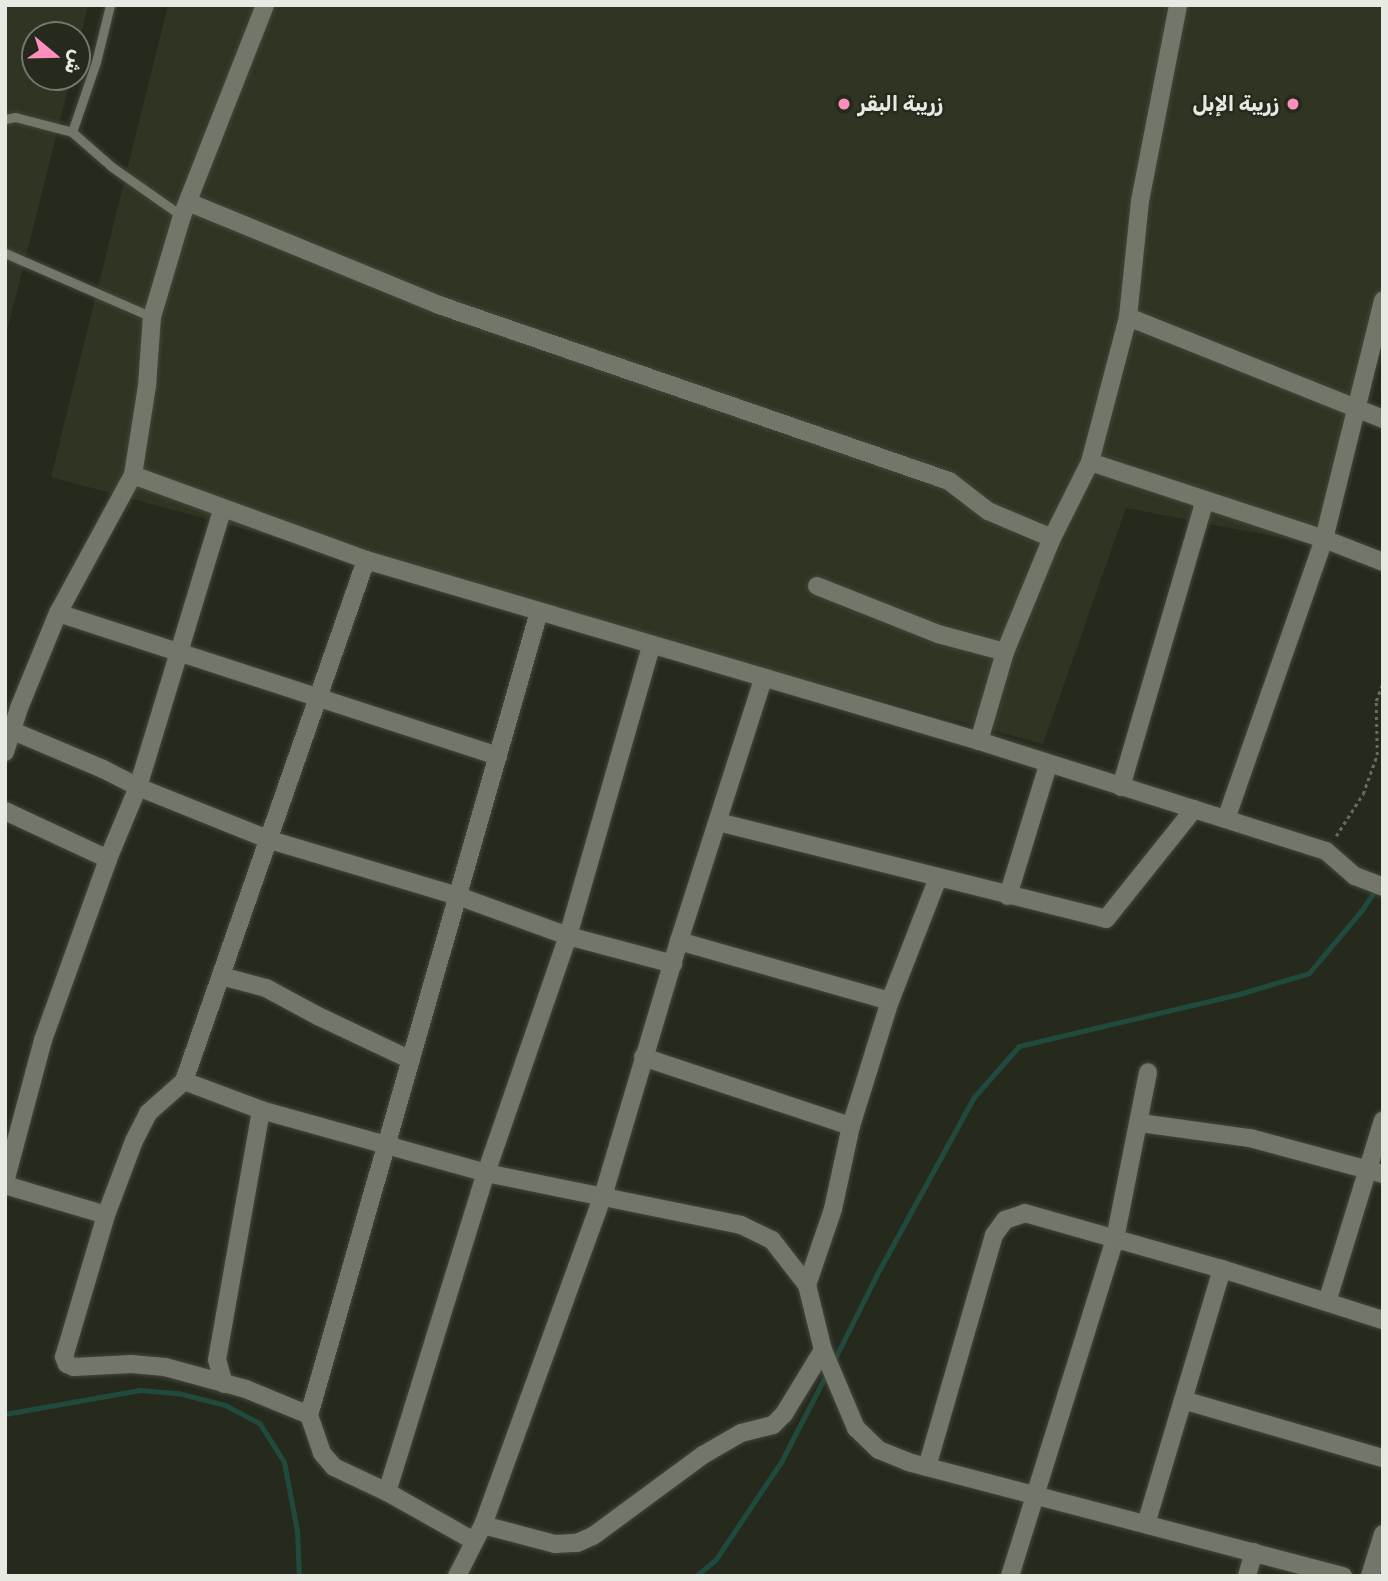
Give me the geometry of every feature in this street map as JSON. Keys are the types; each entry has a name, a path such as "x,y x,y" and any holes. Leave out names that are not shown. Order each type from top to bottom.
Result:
{"street":[{"path":"5,752 16,707 58,613 133,475 147,386 152,317 185,209 265,5"},
{"path":"979,741 1005,652 1052,538 1090,462 1128,317 1140,201 1178,5"},
{"path":"185,209 439,305 949,481 988,511 1052,538"},
{"path":"1226,819 1324,539 1383,300"},
{"path":"1128,317 1383,419"},
{"path":"1090,462 1324,539 1383,562"},
{"path":"133,475 222,510 366,559 651,646 979,741 1326,851 1355,876 1383,887"},
{"path":"1121,787 1205,500"},
{"path":"106,1215 5,1184 43,1040 108,859 138,787 222,510"},
{"path":"309,1415 246,1389 165,1367 67,1364 64,1357 106,1215 134,1141 148,1113 184,1081 320,698 366,559"},
{"path":"817,586 938,634 1005,652"},
{"path":"539,612 309,1415 323,1453 334,1467 478,1533 555,1544 577,1543 593,1536 703,1455 741,1433 773,1425 784,1414 823,1350"},
{"path":"58,613 498,756"},
{"path":"387,1492 486,1173 568,936 651,646"},
{"path":"457,1576 478,1533 603,1196 643,1057 763,679"},
{"path":"12,731 103,769 138,787 270,840 458,897 568,936 673,964"},
{"path":"1008,896 1048,765"},
{"path":"718,822 1106,919 1194,809"},
{"path":"5,811 108,859"},
{"path":"807,1285 833,1209 851,1126 890,1001 938,878"},
{"path":"679,941 890,1001"},
{"path":"221,976 266,988 411,1060"},
{"path":"643,1057 851,1126"},
{"path":"1010,1576 1115,1239 1148,1072"},
{"path":"184,1081 261,1110 486,1173 741,1225 772,1240 807,1285 823,1350 856,1428 879,1450 927,1467 1343,1576"},
{"path":"224,1384 217,1360 261,1110"},
{"path":"1326,1302 1376,1172 1383,1120"},
{"path":"1140,1123 1250,1139 1376,1172"},
{"path":"927,1467 995,1235 1005,1220 1025,1213 1222,1269 1383,1320"},
{"path":"1146,1524 1222,1269"},
{"path":"1184,1400 1383,1458"},
{"path":"1370,1576 1383,1534"},
{"path":"1247,1576 1254,1552"}],"lane":[{"path":"72,132 96,62 110,5"},
{"path":"5,120 15,117 72,132 111,167 185,209"},
{"path":"5,253 152,317"}],"path":[{"path":"1326,851 1363,794 1377,755 1376,701 1383,683"}],"shaded area":[{"path":"5,5 88,5 84,21 21,21 21,91 67,91 5,339"},
{"path":"168,5 1383,5 1383,339 1330,547 1126,508 1043,744 51,477"}],"waterway":[{"path":"833,1362 877,1274 974,1097 1019,1046 1239,994 1309,973 1361,911 1377,887"},
{"path":"696,1576 716,1559 781,1462 828,1371"},
{"path":"5,1414 140,1390 178,1393 225,1405 260,1424 284,1462 297,1531 299,1576"}],"place":[{"name":"زريبة البقر","path":"844,104"},
{"name":"زريبة الإبل","path":"1293,104"}]}
